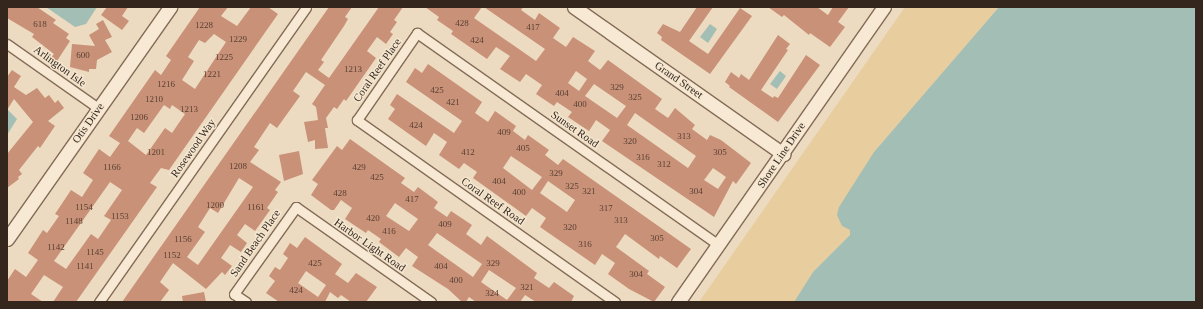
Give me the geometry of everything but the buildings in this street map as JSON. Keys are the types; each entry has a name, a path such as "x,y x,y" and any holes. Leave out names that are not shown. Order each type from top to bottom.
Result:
{"street":[{"name":"Otis Drive","path":"7,239 170,7"},
{"name":"Rosewood Way","path":"100,302 306,7"},
{"name":"Grand Street","path":"574,7 783,154"},
{"name":"Shore Line Drive","path":"678,302 783,154 884,7"},
{"name":"Coral Reef Place","path":"357,120 417,33"},
{"name":"Sunset Road","path":"417,33 718,245"},
{"name":"Arlington Isle","path":"7,44 98,108"},
{"name":"Coral Reef Road","path":"357,120 615,302"},
{"name":"Sand Beach Place","path":"246,302 234,294 296,207"},
{"name":"Harbor Light Road","path":"296,207 431,302"}],"sand":[{"path":"905,7 999,7 874,152 850,235 813,272 794,302 699,302"}],"shaded area":[{"path":"46,7 97,7 86,24 75,27"},
{"path":"999,7 1196,7 1196,302 794,302 813,272 850,235 850,230 842,226 837,215 839,207 874,152"},
{"path":"710,24 717,29 708,43 700,37"},
{"path":"780,71 786,76 777,89 770,84"},
{"path":"7,109 17,119 7,135"}]}
